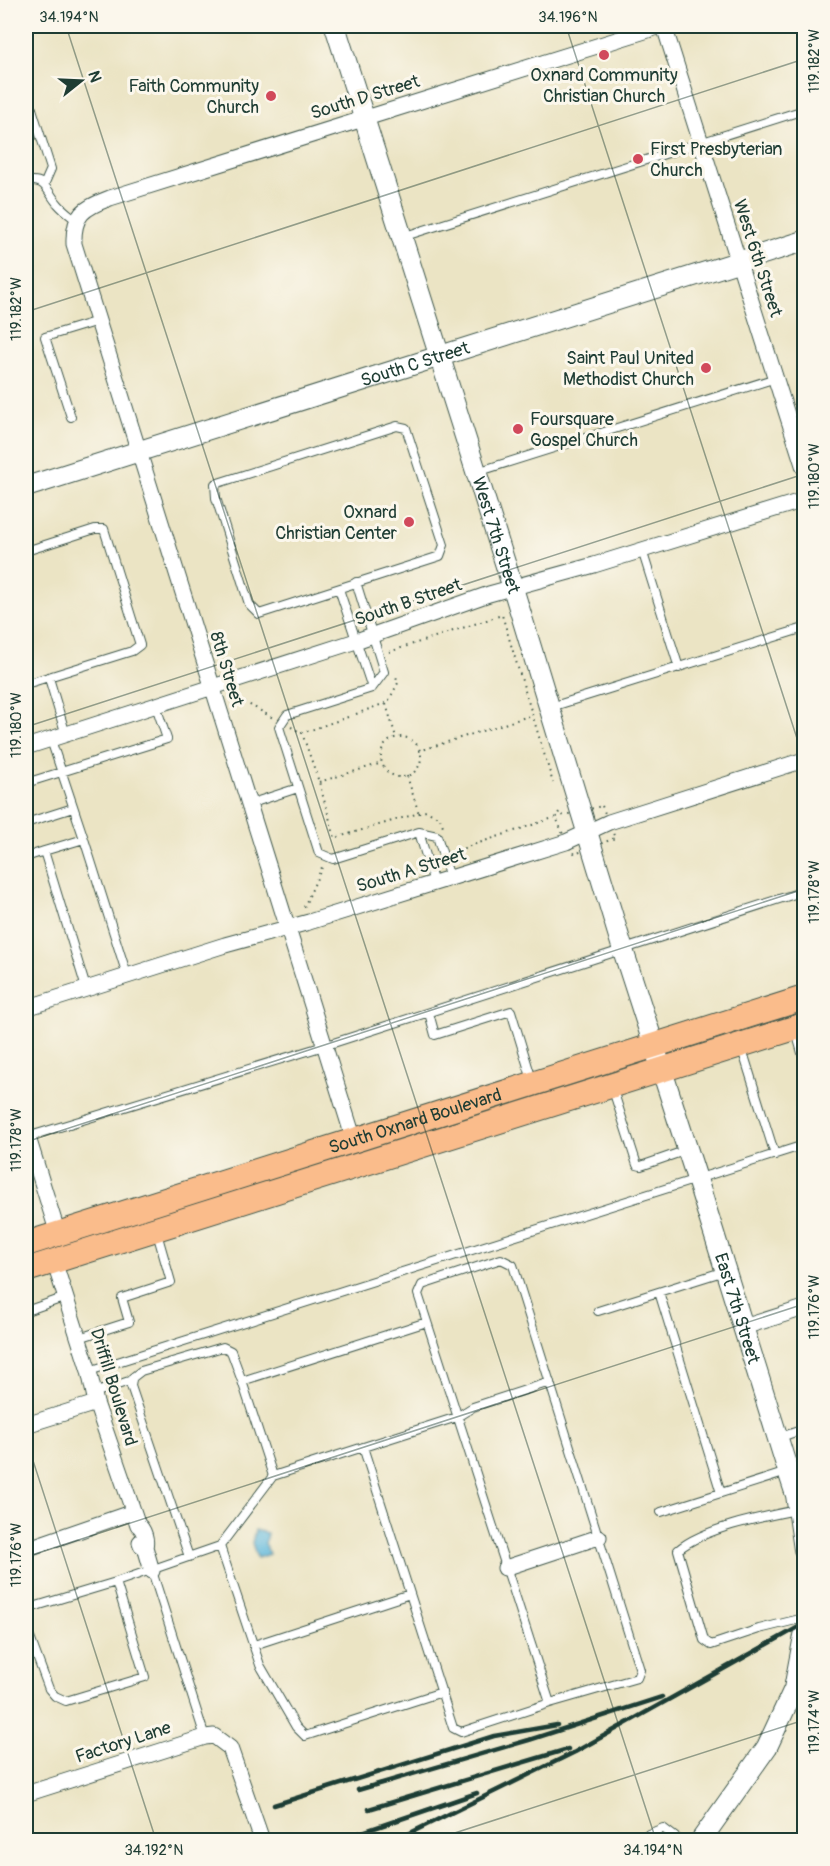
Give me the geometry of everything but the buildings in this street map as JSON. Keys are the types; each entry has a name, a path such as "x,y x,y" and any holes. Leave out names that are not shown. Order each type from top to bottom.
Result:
{"main road":[{"name":"South Oxnard Boulevard","path":"26,1270 612,1085 658,1058 804,998"},
{"name":"South Oxnard Boulevard","path":"26,1244 533,1084 658,1058 741,1045 800,1026"},
{"path":"54,1261 58,1234"}],"street":[{"name":"West 7th Street","path":"335,26 513,588 541,711 587,832 658,1058"},
{"name":"South D Street","path":"80,216 93,205 110,198 662,26"},
{"name":"West 6th Street","path":"662,26 804,468"},
{"name":"8th Street","path":"80,216 74,229 74,244 354,1140"},
{"name":"South C Street","path":"26,487 804,241"},
{"name":"South B Street","path":"26,747 356,641 489,594 804,500"},
{"name":"South A Street","path":"26,1008 127,975 309,922 566,842 609,822 804,760"},
{"name":"East 7th Street","path":"658,1058 788,1471 799,1499 804,1549"},
{"path":"26,1135 58,1234"},
{"name":"Driffill Boulevard","path":"54,1261 89,1371 95,1398 136,1519 136,1529 141,1545 145,1547 152,1571"},
{"path":"744,1327 804,1308"},
{"path":"26,1425 95,1398"},
{"path":"26,1549 136,1519"},
{"path":"505,1568 599,1537"},
{"path":"701,1840 767,1747 794,1689 804,1636"},
{"path":"205,1737 214,1736 230,1748 262,1840"},
{"name":"Factory Lane","path":"26,1794 205,1737"}],"lane":[{"path":"26,90 51,169 44,185"},
{"path":"401,237 804,110"},
{"path":"26,182 34,180 44,185 57,204 80,216"},
{"path":"71,417 45,337 98,321"},
{"path":"476,473 776,378"},
{"path":"398,426 406,428 444,545 440,556 356,582 259,614 249,604 216,498 215,484 398,426"},
{"path":"26,550 95,529 104,529 140,645 132,651 26,684"},
{"path":"642,550 679,668"},
{"path":"356,582 384,672 372,688 287,715 279,727 298,788 319,853 333,859 419,832 437,836 450,878"},
{"path":"339,589 372,688"},
{"path":"541,711 804,628"},
{"path":"49,678 66,735"},
{"path":"26,783 167,739 156,706"},
{"path":"51,740 127,975"},
{"path":"249,804 298,788"},
{"path":"26,823 73,807"},
{"path":"419,832 434,883"},
{"path":"26,857 84,839"},
{"path":"44,851 87,988"},
{"path":"26,1135 324,1046 804,891"},
{"path":"429,1012 435,1035 511,1011 533,1084"},
{"path":"800,1026 804,1060"},
{"path":"741,1045 775,1155"},
{"path":"612,1085 638,1165 641,1166 688,1150"},
{"path":"89,1371 804,1145"},
{"path":"79,1338 129,1322 122,1298 171,1282 155,1229"},
{"path":"363,1447 453,1728 461,1731 637,1678 640,1670 513,1265 501,1259 422,1285 418,1294 550,1703"},
{"path":"598,1311 726,1271"},
{"path":"658,1292 721,1493"},
{"path":"26,1311 66,1297"},
{"path":"242,1381 427,1322"},
{"path":"189,1557 131,1386 132,1378 141,1371 223,1347 231,1351 273,1476"},
{"path":"95,1398 132,1380"},
{"path":"26,1614 33,1607 152,1571 220,1546 273,1476 457,1417 473,1407 550,1382"},
{"path":"778,1438 804,1429"},
{"path":"662,1512 788,1471"},
{"path":"799,1499 689,1541 678,1550 704,1640 711,1645 759,1629 804,1618"},
{"path":"220,1546 260,1665 296,1727 305,1736 442,1692"},
{"path":"152,1571 205,1737"},
{"path":"26,1627 49,1689 55,1696 66,1701 145,1677 116,1582"},
{"path":"254,1645 410,1594"},
{"path":"634,1840 663,1828 679,1840"}],"path":[{"path":"388,653 502,615 541,711 555,789"},
{"path":"356,714 388,702 398,683 394,673"},
{"path":"232,681 236,697 302,733 335,838 426,811 440,818 444,829"},
{"path":"386,704 396,737"},
{"path":"419,751 541,711"},
{"path":"302,733 348,717"},
{"path":"401,736 415,742 419,751 421,760 414,773 407,776 402,777 384,769 380,757 389,740 396,737 401,736"},
{"path":"319,782 382,763"},
{"path":"407,776 418,813"},
{"path":"452,852 556,817 561,810 558,799"},
{"path":"309,922 304,907 327,856"}],"water":[{"path":"255,1530 267,1533 265,1543 269,1554 257,1558 252,1543"}],"railway":[{"path":"396,1840 575,1752 804,1624"},
{"path":"358,1790 529,1740 662,1697"},
{"path":"274,1805 494,1736 557,1725"},
{"path":"369,1809 568,1749"},
{"path":"348,1837 477,1793"}],"place":[{"name":"Oxnard Community Christian Church","path":"604,55"},
{"name":"Faith Community Church","path":"271,96"},
{"name":"First Presbyterian Church","path":"638,159"},
{"name":"Saint Paul United Methodist Church","path":"706,368"},
{"name":"Foursquare Gospel Church","path":"518,429"},
{"name":"Oxnard Christian Center","path":"409,522"}]}
